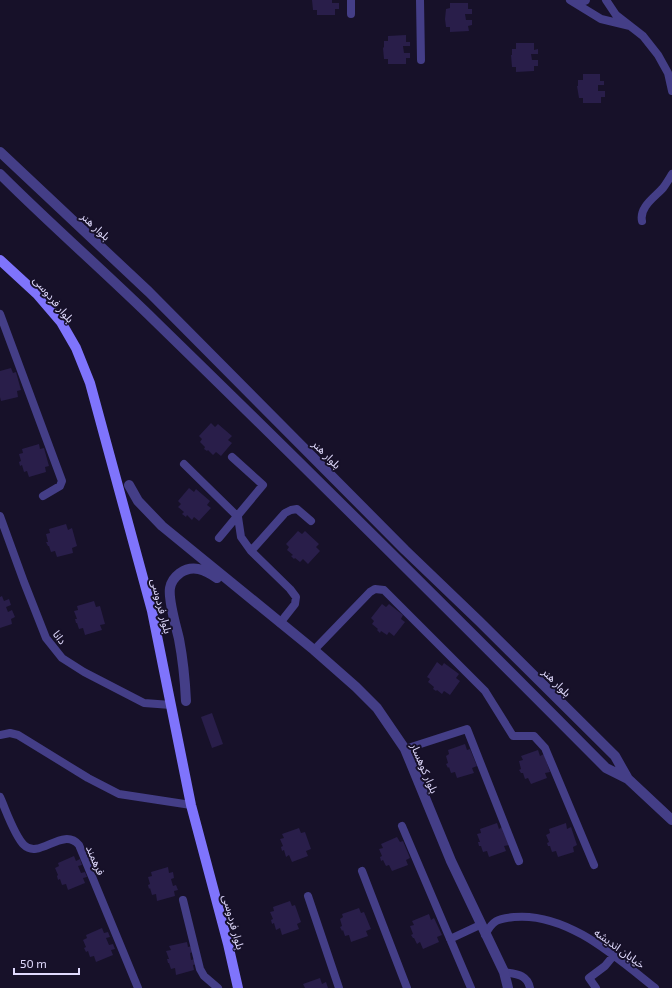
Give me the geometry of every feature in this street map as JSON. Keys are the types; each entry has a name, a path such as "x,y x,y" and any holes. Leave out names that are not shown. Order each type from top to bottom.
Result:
{"main road":[{"name":"بلوار فردوسی","path":"0,260 37,294 61,322 76,348 90,383 152,611 191,805 228,944 238,988"}],"street":[{"path":"351,0 351,14"},
{"path":"420,0 421,60"},
{"path":"571,0 585,0"},
{"path":"571,0 601,19 631,26"},
{"path":"606,0 616,15 643,36 658,54 668,72 672,91"},
{"name":"بلوار هنر","path":"0,152 149,292 404,550 495,637 615,756 628,779"},
{"name":"بلوار هنر","path":"0,174 29,204 126,293 194,359 606,768 628,779 672,820"},
{"path":"642,221 641,216 644,208 664,187 672,174"},
{"path":"0,314 62,481 60,486 44,496"},
{"path":"219,538 238,517 263,485 232,457"},
{"path":"184,464 238,517 241,537 251,551 290,589 296,597 295,604 280,623"},
{"path":"129,485 138,500 162,526 255,603"},
{"path":"251,551 285,513 298,509 311,521"},
{"name":"دانا","path":"0,516 46,638 62,658 84,672 144,702 171,705"},
{"path":"186,701 181,656 170,588 175,577 187,569 197,568 209,572 255,603"},
{"path":"314,650 370,592 375,589 384,590 485,691 513,736 534,736 545,748 594,865"},
{"name":"بلوار کوهسار","path":"255,603 314,650 356,687 377,708 406,749 451,861 480,925 504,972 508,988"},
{"path":"406,749 467,729 519,861"},
{"path":"0,735 10,733 18,735 88,778 119,794 191,805"},
{"name":"فرهمند","path":"0,797 19,839 25,846 31,849 40,848 59,840 70,839 79,845 138,988"},
{"path":"402,826 471,988"},
{"path":"362,871 407,988"},
{"path":"308,896 339,988"},
{"path":"183,900 200,969 204,976 218,988"},
{"name":"خیابان اندیشه","path":"486,935 490,925 503,918 524,916 547,920 566,926 596,943 614,955 655,988"},
{"path":"450,939 480,925"},
{"path":"596,988 589,978 605,966 614,955"},
{"path":"504,972 519,974 529,982 530,988"}],"building":[{"path":"312,0 332,0 332,3 339,3 339,9 335,9 335,15 317,15 317,10 313,10"},
{"path":"450,3 468,3 468,9 472,9 472,14 465,14 466,20 472,20 472,25 468,26 469,31 450,32 450,27 446,27 446,9 450,8"},
{"path":"406,35 406,42 410,42 410,46 403,46 404,53 410,53 410,58 406,58 406,64 388,64 388,59 384,59 384,41 388,41 388,36"},
{"path":"516,43 534,43 534,50 538,49 538,54 531,54 532,60 538,60 538,66 534,66 534,71 516,72 516,67 512,67 512,49 516,49"},
{"path":"583,74 600,74 600,81 604,81 604,85 598,85 598,91 605,91 605,97 601,97 601,103 583,103 583,98 579,98 577,86 578,80 583,80"},
{"path":"11,368 13,373 16,372 21,390 17,391 18,397 1,401 0,371"},
{"path":"211,423 215,427 218,424 232,436 228,440 232,443 221,456 216,452 213,455 208,450 207,451 204,449 205,447 200,442 202,439 199,436"},
{"path":"39,444 40,449 44,448 49,466 45,467 46,472 29,477 27,471 24,472 22,465 20,466 19,462 21,461 19,454 23,453 22,449"},
{"path":"189,488 194,492 196,489 210,501 207,505 211,508 199,521 194,517 192,520 187,515 186,517 182,514 184,512 178,507 181,504 178,501"},
{"path":"66,524 68,530 72,528 77,546 72,548 73,553 57,557 55,551 51,552 46,542 48,542 46,534 50,533 49,529"},
{"path":"298,531 302,534 305,531 319,544 316,547 320,551 308,564 303,559 300,562 295,558 294,559 291,556 293,555 287,550 289,547 286,544"},
{"path":"2,596 4,601 9,599 11,605 6,607 8,612 12,610 15,617 11,619 12,624 0,628 0,597"},
{"path":"94,601 96,607 100,606 105,624 100,625 102,630 85,635 83,628 79,629 76,623 75,619 77,619 74,611 78,610 77,606"},
{"path":"382,604 386,607 389,604 403,615 401,619 405,622 394,636 389,632 387,635 381,631 380,633 372,624 374,621 371,618"},
{"path":"437,662 442,666 444,663 459,674 456,678 460,681 450,695 444,691 442,694 437,690 436,691 428,682 430,679 427,677"},
{"path":"212,713 223,744 212,748 201,717"},
{"path":"465,744 467,750 470,749 477,766 472,768 474,773 457,778 455,772 451,773 446,764 448,763 446,756 449,754 448,750"},
{"path":"538,750 540,756 544,754 550,772 545,773 547,778 531,784 528,778 525,779 523,773 519,770 521,769 519,761 523,760 521,756"},
{"path":"497,823 499,829 502,827 509,845 504,846 506,851 489,857 487,851 483,852 481,846 479,846 478,842 480,842 477,834 481,833 480,829"},
{"path":"566,823 567,829 571,827 577,845 573,847 574,852 558,857 556,851 552,852 550,846 548,846 547,843 549,842 546,835 550,833 549,829"},
{"path":"299,828 301,833 305,832 311,849 306,851 308,856 292,862 289,855 286,857 284,850 282,851 281,847 283,846 280,839 284,838 282,834"},
{"path":"397,837 400,842 403,841 410,858 406,860 408,865 392,871 389,865 386,866 383,860 381,861 380,857 382,856 379,849 383,848 381,844"},
{"path":"74,856 76,861 80,859 82,865 78,866 81,873 85,872 87,877 83,878 85,883 68,890 66,884 62,885 60,879 58,880 58,875 55,868 59,866 58,863"},
{"path":"168,867 169,873 173,872 174,878 171,879 173,886 176,885 178,890 174,891 175,896 157,901 156,894 152,895 150,888 149,889 148,885 150,884 148,877 152,876 151,872"},
{"path":"290,901 292,906 295,905 301,922 297,924 299,929 282,935 280,928 276,930 274,923 272,924 271,920 273,919 270,912 274,911 273,907"},
{"path":"359,908 361,913 364,912 371,929 366,931 368,936 351,942 349,935 345,936 340,927 342,926 340,919 343,917 342,914"},
{"path":"429,914 431,920 434,918 442,935 437,937 439,942 423,949 420,942 417,944 411,935 413,934 410,926 414,925 412,921"},
{"path":"102,928 104,933 108,932 110,937 106,938 109,945 113,944 115,949 111,950 113,955 96,962 94,956 90,957 88,951 86,952 84,948 86,947 83,940 87,938 86,935"},
{"path":"187,942 188,947 192,946 193,952 190,953 191,960 195,959 197,964 193,965 194,970 176,975 175,968 171,969 168,963 167,959 169,959 166,951 171,950 169,946"},
{"path":"320,978 322,984 326,982 328,988 305,988 303,984"}]}
